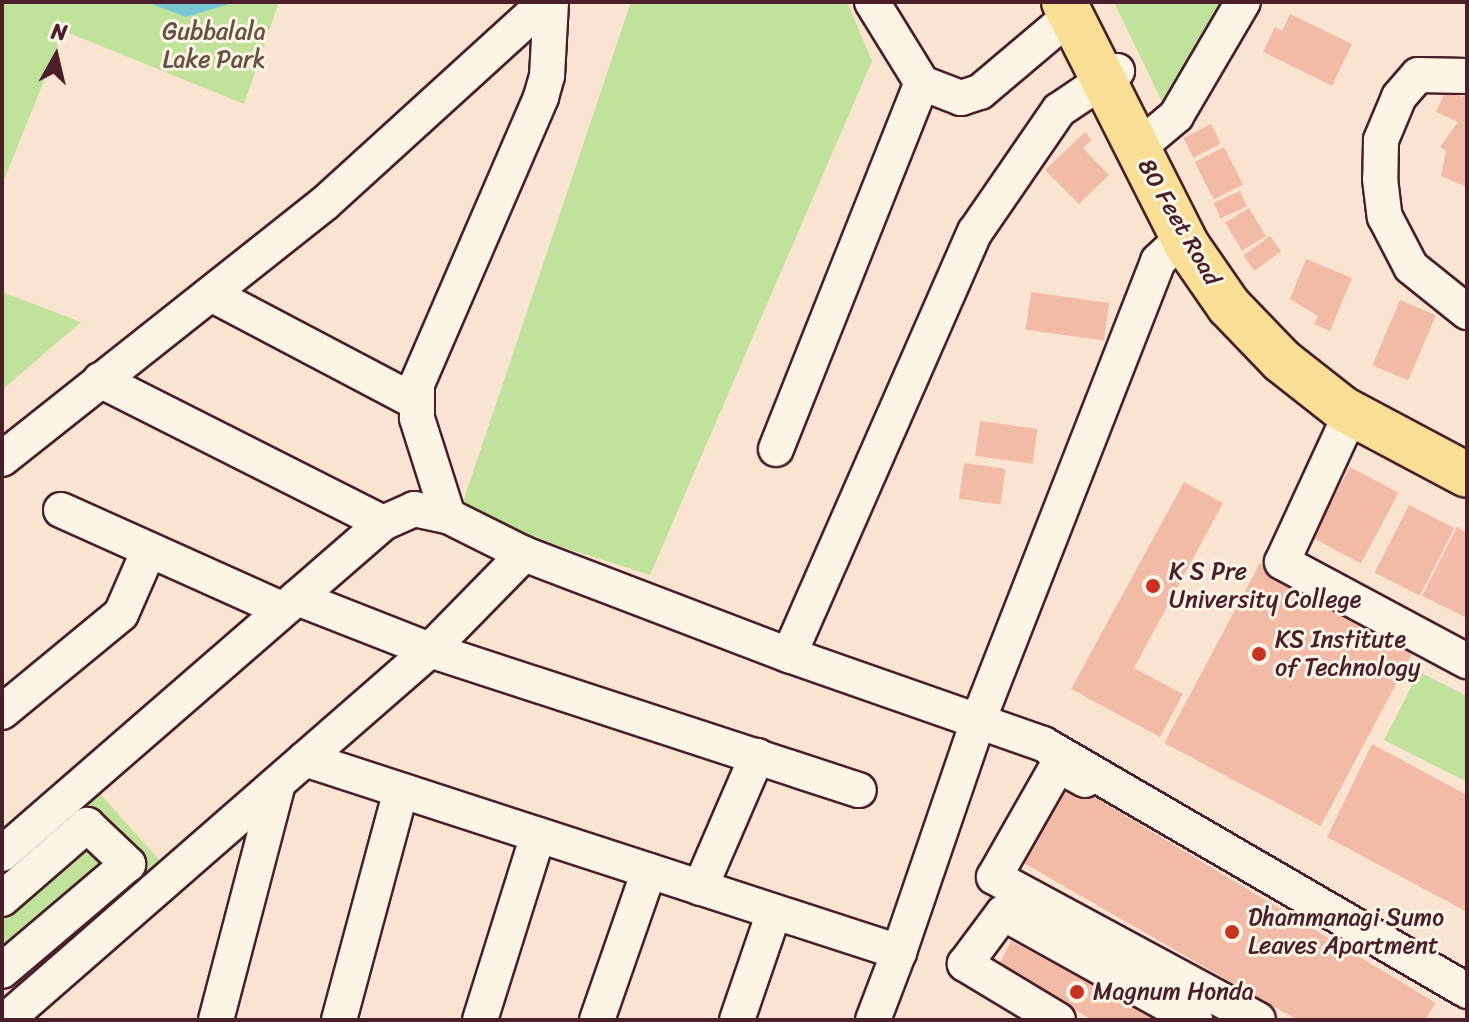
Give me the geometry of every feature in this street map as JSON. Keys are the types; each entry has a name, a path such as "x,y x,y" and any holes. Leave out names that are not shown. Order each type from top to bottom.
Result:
{"main road":[{"name":"80 Feet Road","path":"1072,6 1110,75 1151,137 1201,235 1267,323 1352,394 1467,456"},
{"name":"80 Feet Road","path":"1110,75 1183,238 1255,334 1351,413 1467,475"}],"street":[{"path":"2,459 325,203 548,2"},
{"path":"448,516 414,401 541,97 547,76 548,2"},
{"path":"872,2 922,83 961,98 980,92 1072,6"},
{"path":"1151,137 1176,116 1243,2"},
{"path":"789,655 975,232 1059,110 1110,75"},
{"path":"1467,76 1418,75 1399,97 1381,140 1380,179 1385,217 1411,267 1467,312"},
{"path":"776,449 922,83"},
{"path":"873,1020 978,721 1158,261 1183,238"},
{"path":"211,294 414,401"},
{"path":"100,380 383,523"},
{"path":"1351,413 1282,562 1467,661"},
{"path":"2,854 383,523 414,509 448,516 524,554 789,655 1043,744 1463,1005"},
{"path":"61,510 149,550 290,604 859,790"},
{"path":"2,712 121,614 149,550"},
{"path":"6,1020 430,650 524,554"},
{"path":"700,888 757,756"},
{"path":"305,759 899,952"},
{"path":"1258,1020 994,877 1058,765 1463,1005"},
{"path":"216,1020 278,783"},
{"path":"339,1020 401,791"},
{"path":"2,899 87,825 128,864 2,971"},
{"path":"480,1020 538,835"},
{"path":"597,1020 649,871"},
{"path":"737,1020 774,912"},
{"path":"1058,1020 965,964 1003,913 1195,1020"},
{"path":"65,917 90,947"}],"green space":[{"name":"Gubbalala Lake Park","path":"2,2 279,2 244,104 64,31 2,185"},
{"path":"631,2 847,2 872,61 650,575 459,514"},
{"path":"1114,2 1227,2 1164,106"},
{"path":"2,292 81,322 2,390"},
{"path":"1419,672 1467,696 1467,782 1384,740"},
{"path":"93,786 162,863 2,991 2,868"}],"water":[{"path":"146,2 236,2 186,17"}],"building":[{"path":"1290,14 1352,44 1332,86 1263,52 1275,27 1282,31"},
{"path":"1446,90 1462,97 1467,91 1467,187 1441,176 1446,150 1440,147 1458,122 1436,112"},
{"path":"1211,124 1221,144 1193,158 1183,138"},
{"path":"1085,132 1092,140 1083,148 1109,175 1079,204 1045,170"},
{"path":"1224,147 1243,184 1214,199 1195,162"},
{"path":"1240,191 1247,207 1220,218 1214,203"},
{"path":"1249,208 1266,236 1242,251 1225,222"},
{"path":"1270,236 1281,251 1254,271 1243,255"},
{"path":"1306,259 1352,278 1330,331 1314,324 1318,316 1290,299"},
{"path":"1031,292 1109,303 1104,341 1026,330"},
{"path":"1400,300 1436,315 1408,381 1372,365"},
{"path":"980,421 1037,429 1033,464 975,456"},
{"path":"964,463 1006,469 1001,504 959,499"},
{"path":"1350,467 1399,493 1361,563 1312,538"},
{"name":"K S Pre University College","path":"1184,482 1223,503 1134,668 1183,694 1160,737 1071,689"},
{"path":"1409,505 1454,528 1420,596 1374,573"},
{"path":"1457,527 1467,533 1467,618 1422,596"},
{"path":"1260,563 1416,646 1321,826 1164,743"},
{"path":"1372,744 1467,795 1467,912 1327,837"},
{"name":"Dhammanagi Sumo Leaves Apartment","path":"1068,781 1436,1003 1425,1020 1297,1020 1022,862"},
{"name":"Magnum Honda","path":"1011,941 1159,1020 1092,1020 999,965"}],"place":[{"name":"K S Pre University College","path":"1153,586"},
{"name":"KS Institute of Technology","path":"1259,654"},
{"name":"Dhammanagi Sumo Leaves Apartment","path":"1232,932"},
{"name":"Magnum Honda","path":"1077,992"}]}
